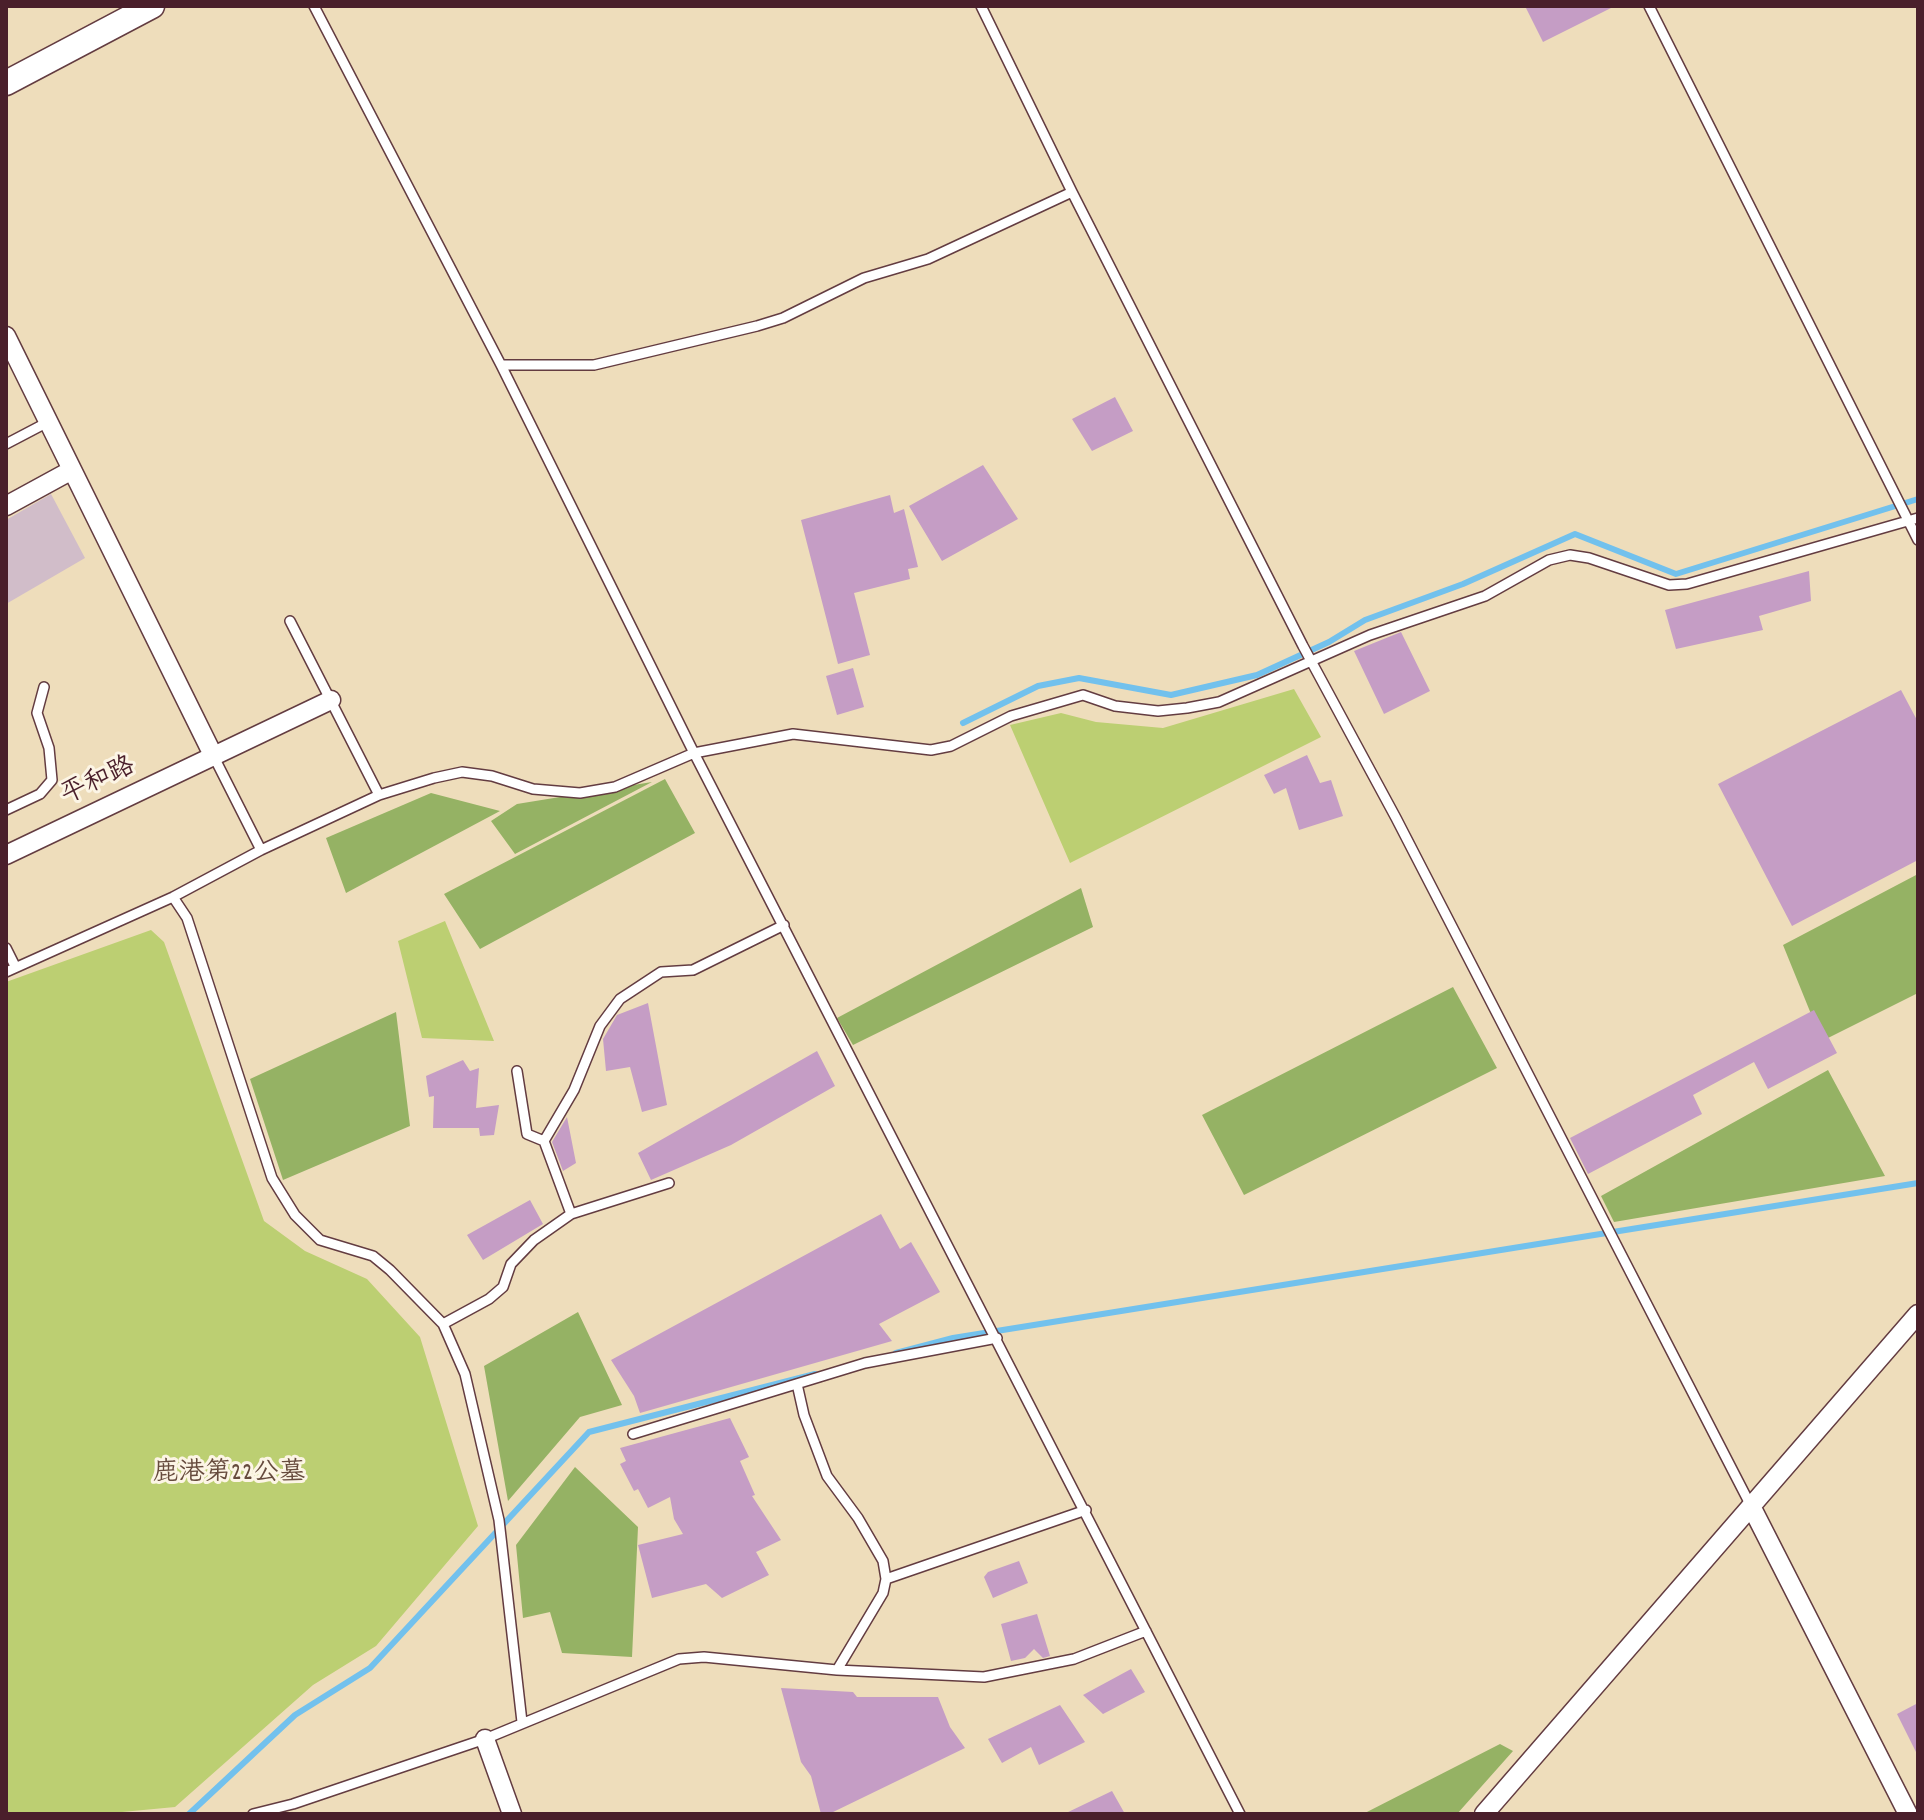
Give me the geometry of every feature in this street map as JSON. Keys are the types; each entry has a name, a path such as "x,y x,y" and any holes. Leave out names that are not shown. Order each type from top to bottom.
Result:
{"street":[{"path":"6,83 152,6"},
{"path":"6,336 214,757"},
{"path":"6,506 72,470"},
{"name":"平和路","path":"6,855 331,700"},
{"path":"1484,1814 1918,1314"},
{"path":"1751,1506 1908,1814"},
{"path":"485,1739 512,1814"}],"lane":[{"path":"314,6 501,365 694,753 1240,1814"},
{"path":"981,6 1303,646 1751,1506"},
{"path":"1649,6 1900,503 1913,520 1918,540"},
{"path":"501,365 594,365 757,326 783,318 864,278 928,259 1072,192"},
{"path":"6,444 48,422"},
{"path":"6,972 173,897 261,850 379,795 462,772 492,776 533,789 580,793 615,787 694,753 793,734 931,750 951,746 1011,716 1083,695 1115,706 1158,711 1187,708 1219,702 1370,635 1485,596 1549,560 1570,555 1669,585 1687,584 1913,520"},
{"path":"290,621 379,795"},
{"path":"6,810 40,794 52,780 49,748 37,713 44,687"},
{"path":"214,757 261,850"},
{"path":"173,897 187,918 261,1152 295,1215 320,1240 373,1256 443,1324 465,1374 499,1520 522,1722"},
{"path":"544,1141 574,1090 600,1026 620,999 661,972 693,970 784,925"},
{"path":"6,948 15,966"},
{"path":"517,1071 527,1134 544,1141 571,1214"},
{"path":"443,1324 489,1299 503,1287 511,1264 534,1240 571,1214 669,1183"},
{"path":"633,1434 865,1363 997,1338"},
{"path":"797,1384 804,1415 827,1476 883,1561 886,1579 883,1593 837,1670"},
{"path":"886,1579 1086,1510"},
{"path":"253,1814 293,1804 485,1739 679,1659 704,1657 837,1670 984,1677 1074,1659 1146,1631"}],"shaded area":[{"path":"51,494 85,558 6,604 6,520"}],"green space":[{"path":"1294,689 1321,737 1070,863 1010,725 1061,713 1096,722 1163,728"},
{"path":"665,779 695,833 480,949 444,894"},
{"path":"652,782 515,854 491,821 517,804"},
{"path":"431,793 500,811 346,893 326,838"},
{"path":"1918,874 1918,993 1822,1041 1783,945"},
{"path":"1081,888 1093,927 853,1045 837,1018"},
{"path":"445,921 494,1041 422,1038 398,941"},
{"name":"鹿港第22公墓","path":"151,930 164,942 264,1221 305,1251 367,1279 420,1337 478,1526 376,1646 313,1685 175,1807 101,1814 6,1814 6,982"},
{"path":"1453,987 1497,1068 1244,1195 1202,1115"},
{"path":"396,1012 410,1126 283,1180 250,1079"},
{"path":"1828,1070 1885,1176 1614,1222 1601,1196"},
{"path":"578,1312 622,1405 580,1417 508,1501 484,1366"},
{"path":"575,1467 638,1527 632,1657 562,1653 550,1612 523,1618 516,1545"},
{"path":"1500,1744 1513,1751 1457,1814 1363,1814"}],"building":[{"path":"1525,6 1615,6 1543,42"},
{"path":"1115,397 1133,431 1092,451 1072,419"},
{"path":"983,465 1018,519 942,561 909,506"},
{"path":"890,495 894,513 904,509 918,567 908,569 910,579 854,593 870,655 838,664 801,520"},
{"path":"1809,571 1811,601 1759,616 1763,630 1676,649 1665,610"},
{"path":"1401,632 1430,691 1384,714 1354,651"},
{"path":"853,668 864,707 837,715 826,676"},
{"path":"1901,690 1918,722 1918,860 1792,926 1718,784"},
{"path":"1307,755 1320,783 1331,780 1343,816 1299,830 1286,788 1274,794 1264,775"},
{"path":"648,1003 667,1105 642,1112 630,1067 606,1071 603,1039 617,1015"},
{"path":"1814,1010 1837,1053 1768,1089 1754,1062 1693,1095 1702,1114 1588,1174 1570,1138"},
{"path":"817,1051 835,1086 731,1145 651,1180 638,1153"},
{"path":"463,1060 470,1071 479,1068 476,1108 499,1105 494,1135 480,1136 479,1128 433,1128 434,1096 429,1097 426,1076"},
{"path":"567,1117 576,1163 563,1171 552,1142"},
{"path":"530,1200 543,1224 483,1260 467,1235"},
{"path":"881,1214 900,1249 911,1242 940,1292 879,1324 892,1341 640,1413 634,1396 611,1360"},
{"path":"730,1418 749,1457 740,1461 755,1495 752,1496 781,1540 756,1552 769,1575 722,1598 706,1584 652,1598 638,1545 683,1534 674,1519 670,1497 648,1508 638,1489 634,1491 620,1464 626,1461 620,1448"},
{"path":"1019,1561 1028,1583 993,1598 984,1577 988,1572"},
{"path":"1037,1614 1050,1656 1043,1658 1034,1649 1025,1658 1011,1661 1001,1624"},
{"path":"1131,1669 1145,1692 1103,1714 1083,1695"},
{"path":"781,1688 853,1692 857,1697 938,1697 950,1727 965,1748 829,1814 821,1814 811,1776 801,1762"},
{"path":"1918,1703 1918,1756 1897,1714"},
{"path":"1060,1705 1085,1742 1039,1765 1031,1747 1002,1763 988,1739"},
{"path":"1112,1791 1125,1814 1064,1814"}],"waterway":[{"path":"963,723 1038,686 1079,678 1171,695 1257,675 1329,642 1365,620 1463,584 1575,534 1676,574 1918,499"},
{"path":"896,1353 953,1338 1918,1183"},
{"path":"189,1814 295,1715 370,1668 589,1432 815,1374"}]}
